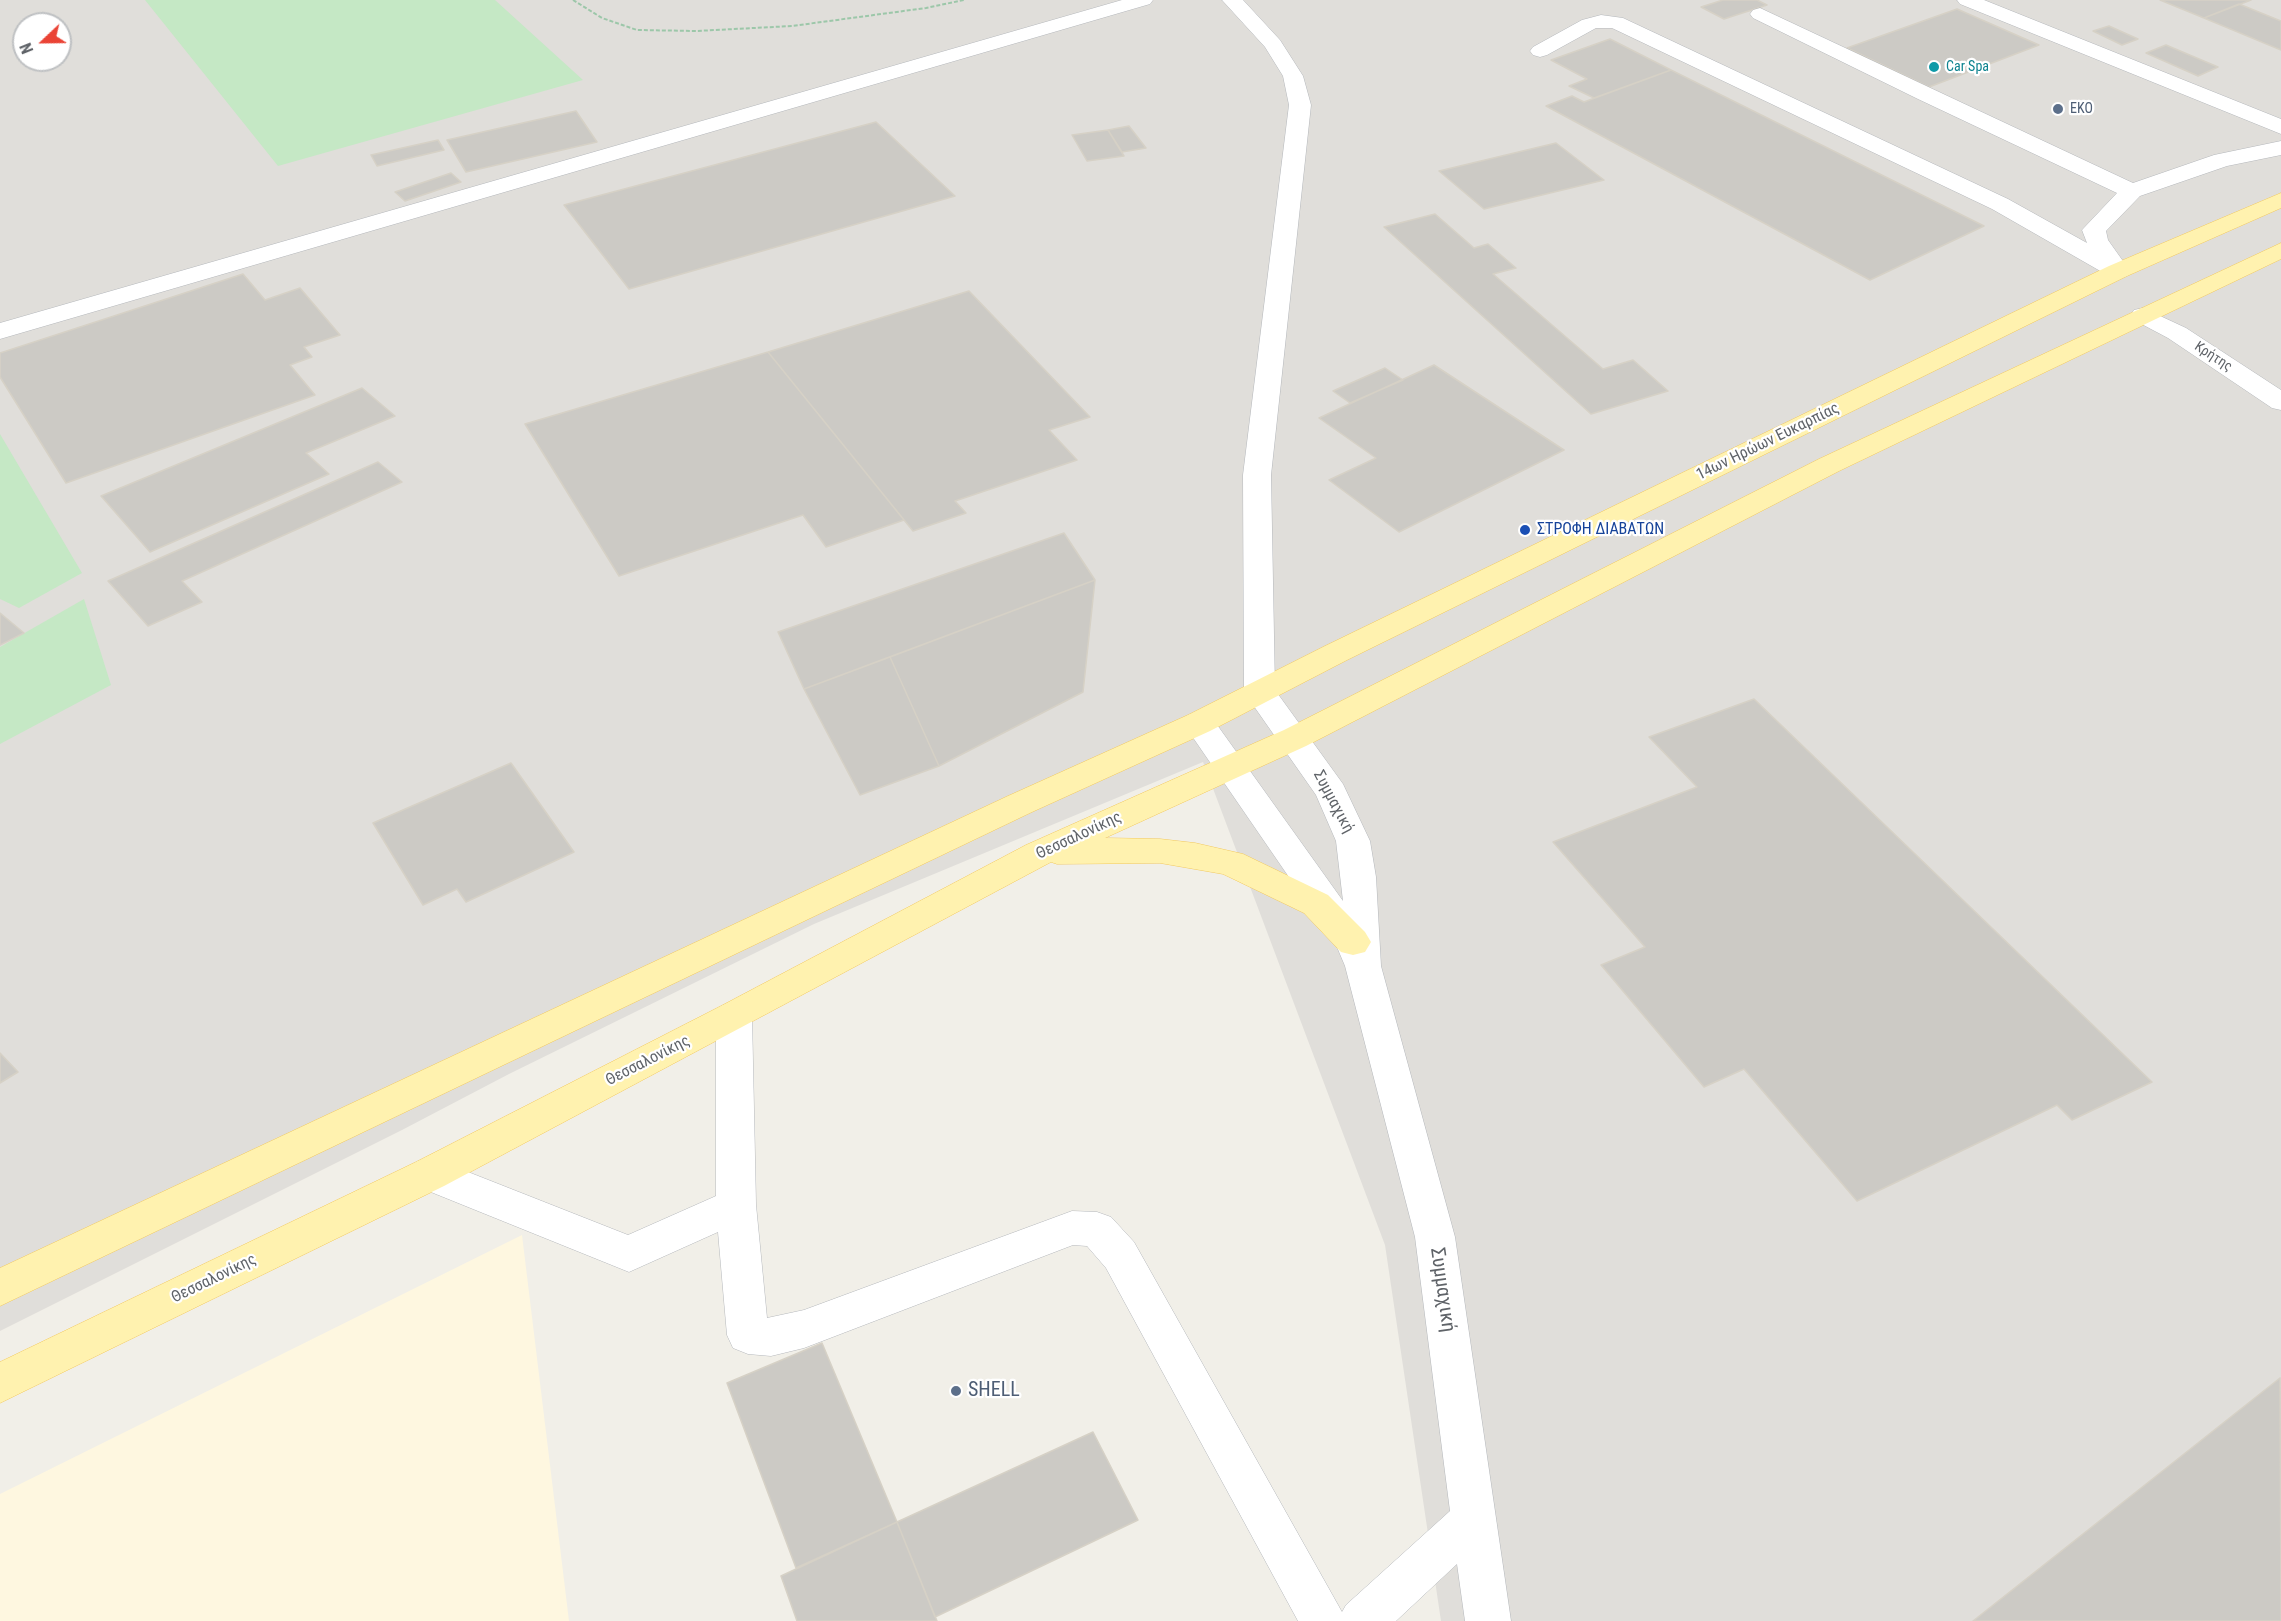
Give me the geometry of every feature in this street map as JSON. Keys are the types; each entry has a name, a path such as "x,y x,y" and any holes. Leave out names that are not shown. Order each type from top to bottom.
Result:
{"main road":[{"name":"14ων Ηρώων Ευκαρπίας","path":"1260,692 2118,271 2281,200"},
{"path":"1295,738 1829,465 2281,250"},
{"path":"0,1288 1260,692"},
{"name":"Θεσσαλονίκης","path":"0,1383 430,1174 1038,854 1295,738"},
{"path":"1038,854 1160,850 1230,863 1316,904 1358,954"}],"street":[{"path":"0,331 1143,0"},
{"path":"1232,0 1274,44 1293,76 1300,105 1257,475 1260,692"},
{"path":"1967,0 2281,127"},
{"path":"1760,14 1925,95 2132,191"},
{"path":"1540,51 1589,24 1601,21 1616,22 2000,204 2118,271"},
{"path":"2118,271 2096,240 2094,230 2132,191 2222,160 2281,148"},
{"name":"Κρήτης","path":"2143,315 2176,333 2281,402"},
{"name":"Συμμαχική","path":"1260,692 1295,738 1331,792 1353,840 1359,876 1358,954 1435,1237 1488,1621"},
{"name":"Συμμαχική","path":"1198,723 1231,767 1358,954"},
{"path":"734,1016 736,1205 748,1335 771,1337 804,1329 1072,1228 1097,1229 1120,1255 1323,1621"},
{"path":"430,1174 629,1254 736,1205"},
{"path":"1362,1621 1473,1520"}],"path":[{"path":"573,0 602,18 637,30 696,31 792,26 926,8 964,0"}],"shaded area":[{"path":"0,0 2281,0 2281,1621 1441,1621 1385,1245 1203,762 814,924 509,1074 0,1331"},
{"path":"522,1235 569,1621 0,1621 0,1494"}],"green space":[{"path":"145,0 495,0 583,80 278,166"},
{"path":"0,434 82,573 19,608 0,599"},
{"path":"84,599 111,685 0,744 0,647"}],"building":[{"path":"1723,0 1757,0 1767,5 1724,19 1701,7"},
{"path":"2160,0 2251,0 2204,18"},
{"path":"2239,4 2281,21 2281,50 2204,18"},
{"name":"Car Spa","path":"1957,9 2039,45 1929,87 1847,48"},
{"path":"2109,26 2138,39 2122,45 2093,31"},
{"path":"1610,39 1671,70 1594,98 1569,86 1587,79 1551,60"},
{"path":"2166,45 2218,67 2198,76 2146,53"},
{"path":"1671,70 1984,226 1870,280 1546,106 1572,96 1584,102"},
{"path":"576,111 597,142 466,172 447,140"},
{"path":"876,122 955,196 629,289 564,205"},
{"path":"1129,126 1146,148 1122,152 1108,130"},
{"path":"1108,130 1124,156 1087,161 1072,135"},
{"path":"438,140 444,150 377,166 371,155"},
{"path":"1556,143 1604,180 1484,209 1439,171"},
{"path":"451,173 461,182 405,201 395,192"},
{"path":"1435,214 1474,248 1488,244 1516,268 1493,274 1603,369 1633,360 1668,391 1591,414 1384,227"},
{"path":"243,274 265,300 300,288 340,335 304,347 312,357 290,365 315,395 66,483 0,377 0,353"},
{"path":"969,291 1090,417 1049,430 1077,460 955,501 966,513 913,531 768,352"},
{"path":"768,352 904,520 826,547 803,515 619,576 525,424"},
{"path":"1434,365 1564,450 1399,532 1329,480 1376,458 1319,418"},
{"path":"1385,368 1403,380 1350,403 1333,391"},
{"path":"362,388 395,416 306,453 329,474 150,552 101,496"},
{"path":"378,462 402,482 182,581 202,602 148,626 108,581"},
{"path":"1064,533 1095,580 804,689 778,632"},
{"path":"1095,580 1083,692 939,766 890,657"},
{"path":"0,613 24,633 0,645"},
{"path":"890,657 939,766 860,795 804,689"},
{"path":"1754,699 2152,1082 2072,1120 2057,1105 1857,1201 1744,1069 1704,1087 1601,965 1645,947 1553,842 1697,787 1649,737"},
{"path":"511,763 574,852 466,902 457,889 423,905 373,823"},
{"path":"0,1053 18,1072 0,1083"},
{"path":"822,1343 897,1522 796,1568 727,1383"},
{"path":"2280,1378 2281,1621 1973,1621"},
{"path":"1093,1432 1138,1520 935,1617 897,1522"},
{"path":"897,1522 937,1621 797,1621 781,1576"}],"place":[{"name":"Car Spa","path":"1934,67"},
{"name":"ΕΚΟ","path":"2058,109"},
{"name":"ΣΤΡΟΦΗ ΔΙΑΒΑΤΩΝ","path":"1525,530"},
{"name":"SHELL","path":"956,1391"}]}
